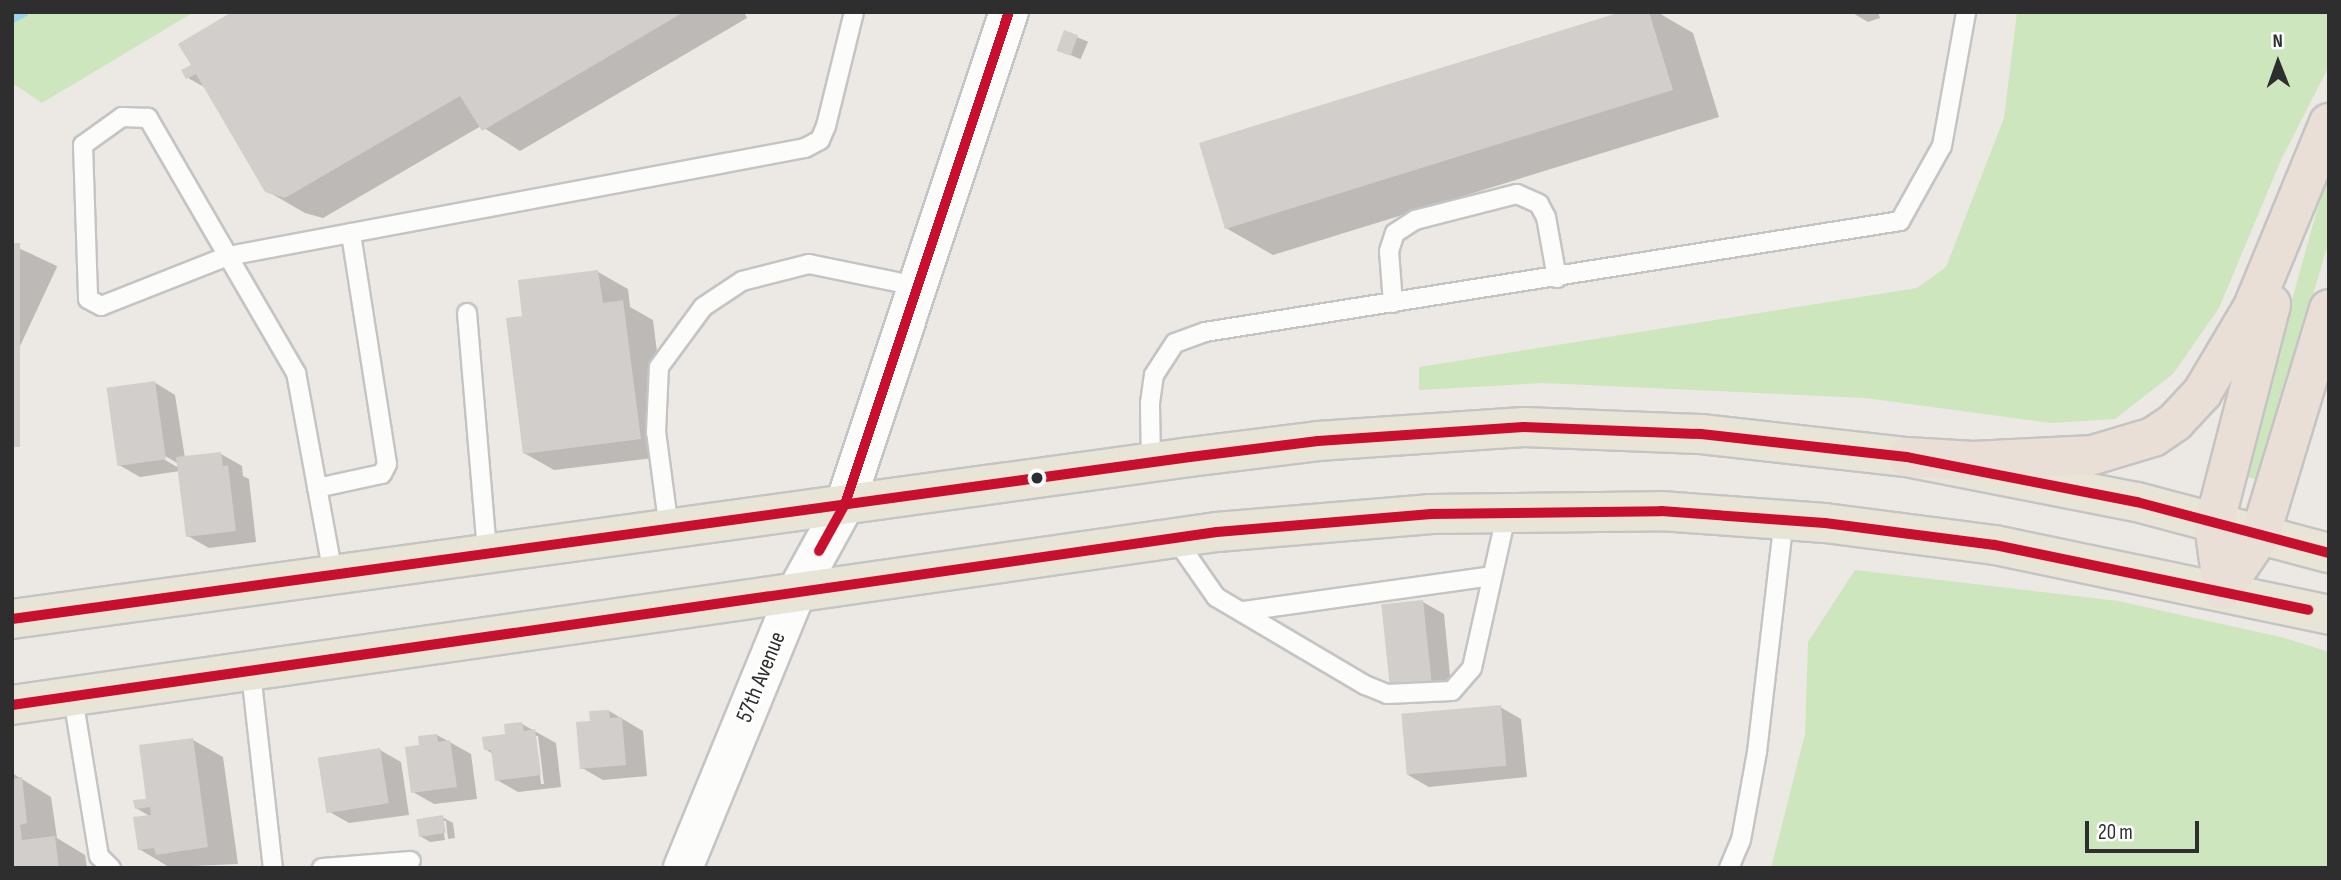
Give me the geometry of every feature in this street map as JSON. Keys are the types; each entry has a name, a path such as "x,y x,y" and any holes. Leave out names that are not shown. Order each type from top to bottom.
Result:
{"highway":[{"path":"1908,457 2047,459 2093,455 2153,437 2175,422 2209,382 2253,307 2295,214 2329,123"},
{"path":"2223,590 2214,524 2295,214"},
{"path":"2223,590 2260,536 2329,309"}],"main road":[{"path":"12,619 1318,441 1524,427 1688,433 1908,457 2137,502 2329,553"},
{"path":"12,705 251,673 1175,538 1324,522 1507,511 1661,512 1784,520 1995,545 2223,590 2329,615"}],"street":[{"name":"57th Avenue","path":"683,868 796,593 845,504 1009,12"}],"lane":[{"path":"837,12 849,34"},
{"path":"333,574 296,373 228,256 148,118 122,117 83,145 88,299 101,306 228,256 805,148 820,140 826,127 854,12"},
{"path":"1151,463 1154,375 1175,343 1205,332 1557,278 1900,221 1942,145 1966,12"},
{"path":"1393,303 1389,251 1395,233 1415,220 1517,194 1539,204 1546,218 1557,278"},
{"path":"317,488 382,474 387,464 351,233"},
{"path":"669,529 656,432 659,367 703,307 741,281 809,264 916,286"},
{"path":"467,313 486,553"},
{"path":"1175,538 1216,597 1387,694 1452,691 1472,668 1507,511"},
{"path":"1730,868 1741,839 1757,751 1784,520"},
{"path":"1244,611 1492,576"},
{"path":"251,673 273,868"},
{"path":"73,698 99,856 111,868"},
{"path":"322,868 411,861"}],"green space":[{"path":"12,12 194,12 42,103 12,83"},
{"path":"2017,12 2329,12 2329,66 2281,160 2219,308 2173,374 2115,419 2050,423 1865,398 1543,383 1419,390 1419,367 1917,288 1946,267 2004,118"},
{"path":"2329,167 2329,240 2259,481 2243,475"},
{"path":"1855,570 2118,601 2285,638 2329,652 2329,868 1771,868 1805,734 1808,642"}],"building":[{"path":"232,12 684,12 482,131 460,96 285,198 265,192 196,74 186,79 181,70 191,65 178,44"},
{"path":"1621,12 1649,12 1673,90 1225,229 1199,143"},
{"path":"1064,30 1078,35 1071,56 1056,51"},
{"path":"12,243 20,243 20,447 12,447"},
{"path":"598,270 603,303 623,300 641,439 523,454 506,318 522,316 518,280"},
{"path":"155,381 166,459 117,466 106,388"},
{"path":"221,452 223,466 228,465 236,531 186,537 176,457"},
{"path":"1423,600 1432,685 1390,689 1381,604"},
{"path":"1501,705 1506,766 1407,774 1401,714"},
{"path":"609,710 610,718 622,717 626,765 580,769 576,722 590,721 589,711"},
{"path":"522,722 524,731 535,729 541,775 495,781 491,750 484,750 482,737 505,734 504,724"},
{"path":"437,734 438,742 450,740 457,787 411,793 405,747 419,745 418,736"},
{"path":"193,738 208,847 156,855 154,848 138,850 133,817 151,815 150,807 135,809 133,800 146,799 139,745"},
{"path":"380,748 389,803 327,813 318,758"},
{"path":"22,777 27,823 20,825 22,840 55,836 59,868 12,868 12,779"},
{"path":"443,815 446,833 419,837 416,819"}],"waterway":[{"path":"12,18 24,12"}],"transit line":[{"path":"819,551 845,504 1009,12"},
{"path":"12,619 1190,457 1318,441 1524,427 1701,434 1907,457 2137,502 2329,553"},
{"path":"12,705 1217,532 1431,514 1661,511 1825,523 1995,545 2308,610"}]}
